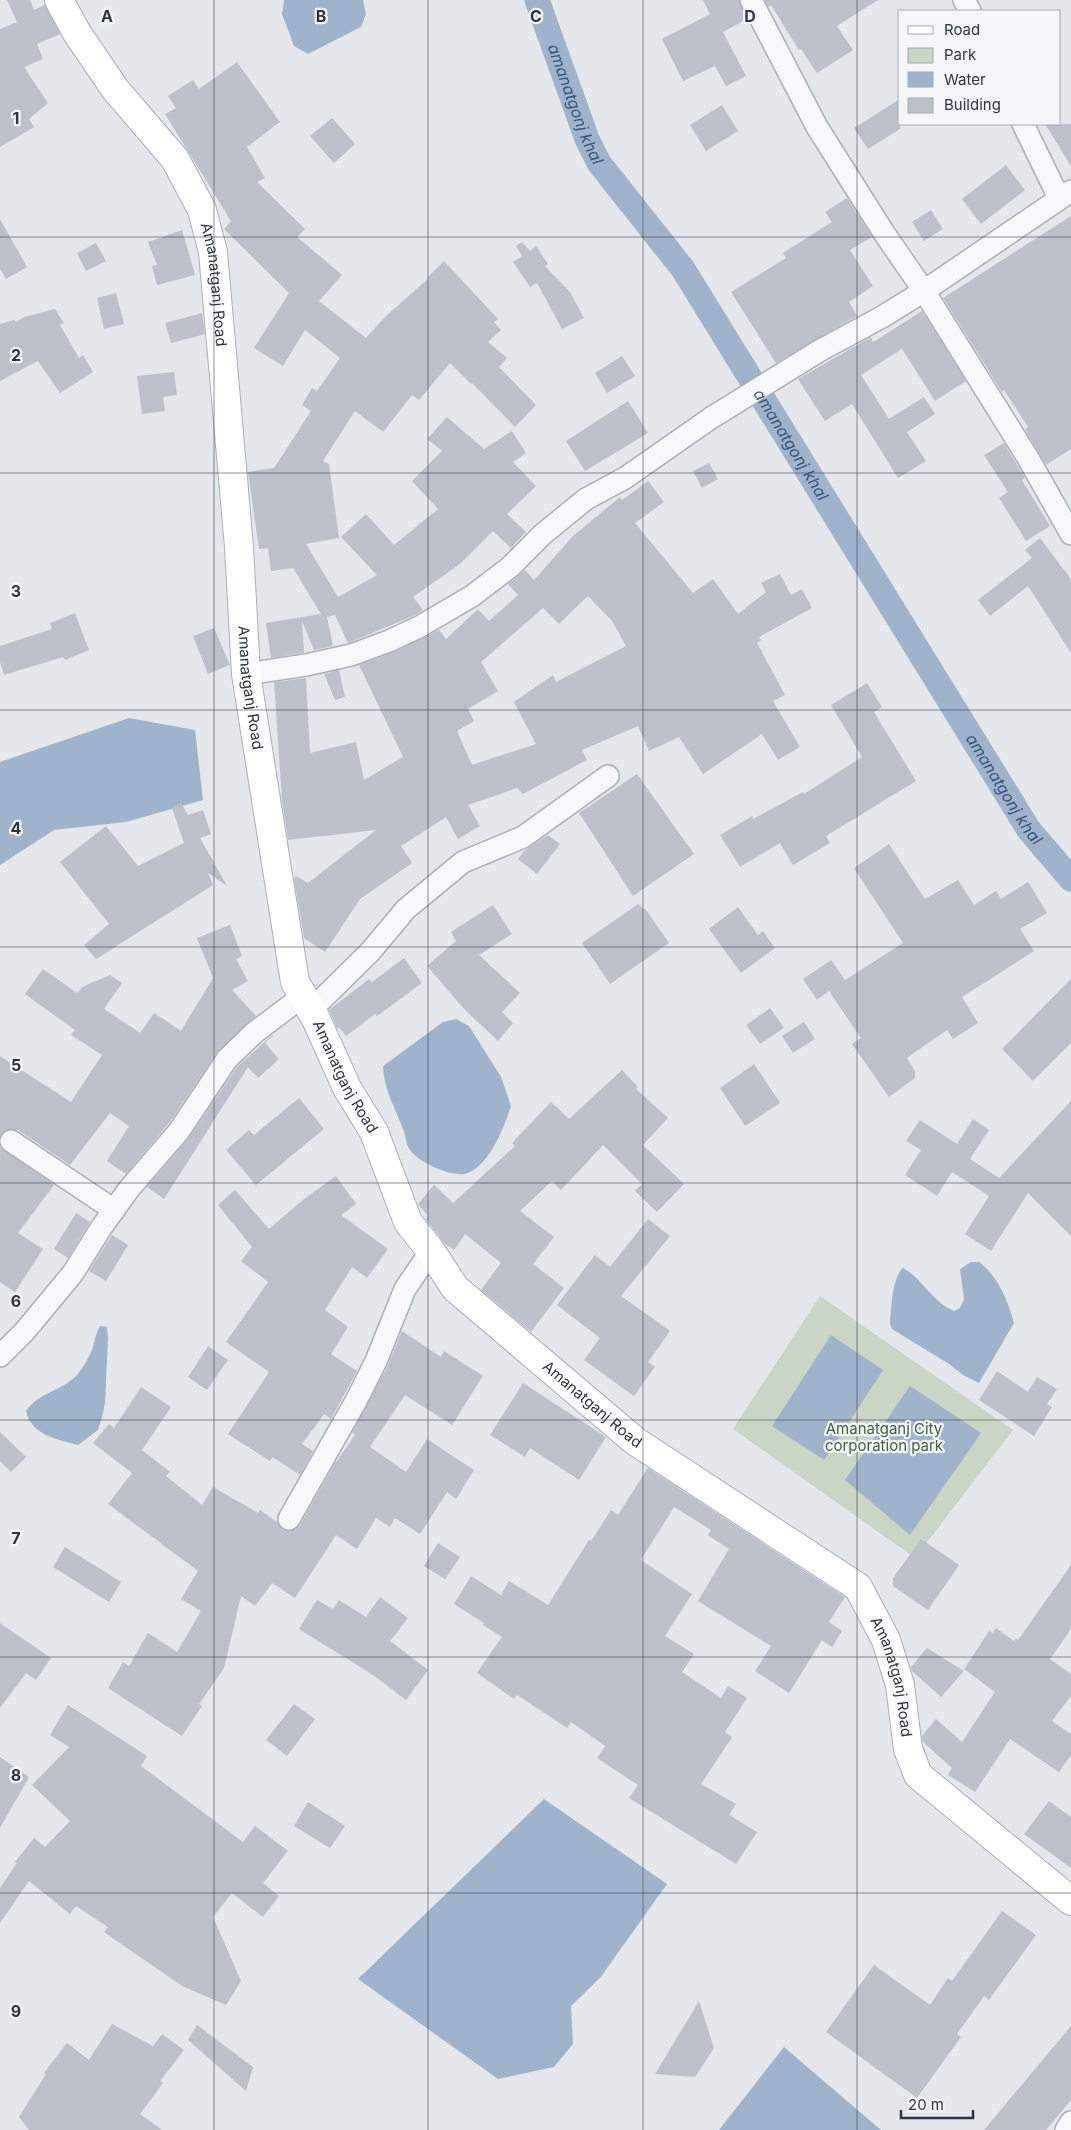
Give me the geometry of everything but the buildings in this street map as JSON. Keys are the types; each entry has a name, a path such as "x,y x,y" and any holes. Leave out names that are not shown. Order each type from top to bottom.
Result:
{"main road":[{"name":"Amanatganj Road","path":"59,0 77,33 115,89 175,159 202,210 213,252 219,306 239,547 246,674 295,982 307,1003 347,1088 374,1132 408,1222 431,1251 455,1288 635,1441 858,1587 886,1640 900,1685 908,1749 918,1775 1071,1901"}],"street":[{"path":"751,0 818,127 884,233 924,291 1028,458 1071,534"},
{"path":"246,674 306,665 351,655 389,641 419,627 472,596 510,567 543,534 586,499 625,478 711,418 819,351 882,317 924,291 1065,195 1024,125"},
{"path":"0,1356 25,1331 73,1273 114,1210 179,1131 227,1059 254,1033 307,1003 370,952 406,909 463,862 523,837 608,776"},
{"path":"11,1141 114,1210"},
{"path":"288,1519 327,1454 372,1369 405,1289 431,1251"},
{"path":"1066,2130 1071,2122"}],"green space":[{"name":"Amanatganj City corporation park","path":"820,1296 1013,1430 915,1558 733,1429"}],"water":[{"path":"284,0 363,0 366,14 361,27 308,54 294,46 282,14"},
{"path":"129,718 195,730 203,800 126,822 54,830 0,865 0,762"},
{"path":"456,1019 469,1026 501,1077 511,1106 505,1124 490,1153 476,1168 462,1174 446,1172 428,1164 420,1160 410,1150 388,1092 383,1066 443,1022"},
{"path":"971,1262 979,1262 992,1274 1009,1306 1014,1323 979,1383 963,1375 949,1364 892,1329 890,1324 894,1286 903,1268 940,1302 954,1311 960,1308 964,1299 960,1269"},
{"path":"100,1326 107,1327 108,1338 105,1403 98,1430 78,1445 46,1435 34,1426 26,1411 44,1395 65,1385 77,1375 90,1355"},
{"path":"831,1335 883,1370 824,1460 772,1426"},
{"path":"910,1386 981,1433 910,1535 845,1480"},
{"path":"544,1799 667,1884 600,1978 571,2006 573,2044 554,2067 498,2079 358,1979"},
{"path":"784,2047 881,2130 719,2130"}],"waterway":[{"name":"amanatgonj khal","path":"537,0 587,139 599,163 683,269 1029,830 1071,879"}]}
